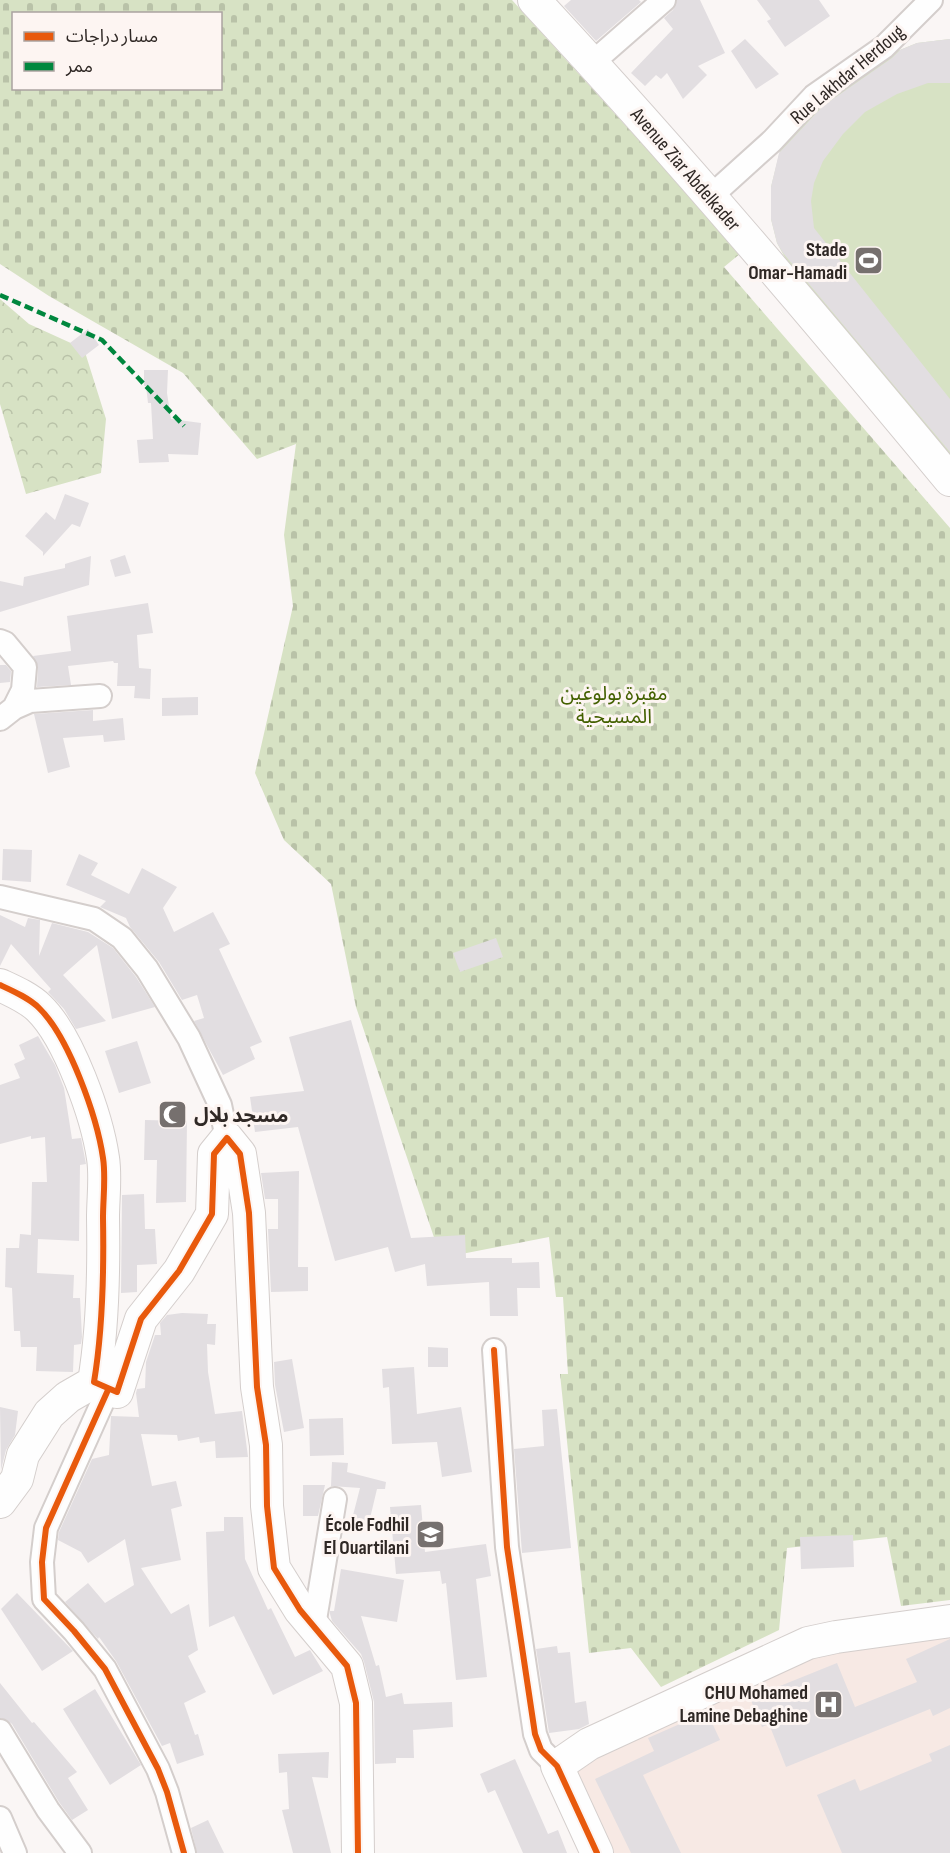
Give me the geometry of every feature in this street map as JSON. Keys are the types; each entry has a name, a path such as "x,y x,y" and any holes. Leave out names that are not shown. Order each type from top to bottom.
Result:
{"street":[{"name":"Avenue Ziar Abdelkader","path":"534,0 774,270 950,480"},
{"path":"592,63 664,0"},
{"name":"Rue Lakhdar Herdoug","path":"710,197 772,141 814,96 884,47 931,0"},
{"path":"0,641 25,667 23,690 7,713"},
{"path":"7,713 30,701 100,696"},
{"path":"0,897 94,919 122,938 147,969 189,1038 220,1105 227,1138 240,1154 249,1213 257,1387 266,1445 267,1506 274,1568 300,1610 347,1666 356,1703 358,1853"},
{"path":"0,985 39,1007 65,1042 97,1131 103,1160 104,1260 99,1354 101,1386 46,1528 42,1562 44,1599 105,1669 158,1769 184,1853"},
{"path":"0,1502 17,1479 23,1455 50,1414 68,1397 101,1386 117,1392 141,1319 179,1271 212,1214 214,1154 227,1138"},
{"path":"494,1350 507,1547 535,1734 541,1750 556,1766 597,1853"},
{"path":"314,1626 335,1499"},
{"path":"556,1766 589,1744 808,1643 950,1621"},
{"path":"0,1731 48,1810 80,1853"},
{"path":"0,1818 15,1853"}],"shaded area":[{"name":"CHU Mohamed Lamine Debaghine","path":"950,1637 950,1853 605,1853 572,1768 816,1655"}],"green space":[{"name":"مقبرة بولوغين المسيحية","path":"0,0 512,0 741,253 724,267 950,528 950,1600 901,1606 887,1537 787,1548 779,1630 661,1687 631,1648 589,1653 560,1374 568,1374 563,1297 556,1297 549,1237 441,1258 356,1007 331,884 284,840 255,773 293,606 284,535 296,444 257,459 183,373 49,296 0,264"},
{"name":"Stade Omar-Hamadi","path":"950,39 950,462 795,276 777,243 771,219 771,187 780,151 815,104 885,56 917,43"},
{"path":"0,299 29,324 84,349 106,419 101,473 26,494 0,404"}],"building":[{"path":"571,0 639,0 641,2 596,41 564,6"},
{"path":"677,0 700,0 725,53 698,66 707,75 683,99 667,73 661,79 656,75 645,86 631,73 673,29 664,18 673,10"},
{"path":"757,0 819,0 830,16 785,47 767,21 771,19"},
{"path":"745,39 779,74 756,89 731,51"},
{"path":"950,39 950,83 928,83 897,94 865,112 843,134 823,161 814,183 811,201 814,228 950,399 950,452 783,253 777,243 771,219 771,187 779,153 823,106 900,50 917,43"},
{"path":"88,329 99,345 82,358 70,343"},
{"path":"144,370 168,370 167,393 171,419 201,423 198,455 168,454 169,462 139,463 137,440 153,439 151,403 148,403 146,386 144,386"},
{"path":"65,494 89,503 80,527 72,524 43,556 43,552 25,536 46,512 55,520"},
{"path":"125,555 131,573 115,577 110,560"},
{"path":"91,556 89,585 0,612 0,581 23,586 24,577 65,568 65,564"},
{"path":"148,603 153,633 137,635 139,668 151,669 150,699 134,698 135,686 117,686 118,663 113,661 68,666 71,685 37,687 38,667 33,656 71,651 67,616"},
{"path":"0,665 6,665 11,671 10,682 0,683"},
{"path":"198,697 198,715 162,716 162,698"},
{"path":"93,710 93,721 123,718 125,740 104,742 103,735 63,738 70,767 48,773 34,714"},
{"path":"3,849 32,850 31,882 2,880"},
{"path":"79,854 98,863 91,875 129,894 142,868 177,887 163,908 174,932 213,912 230,944 219,949 262,1042 250,1047 255,1059 223,1075 194,1021 204,1018 197,995 182,1000 159,962 130,927 126,918 100,907 106,901 66,885"},
{"path":"0,915 25,927 28,918 40,920 39,956 52,923 88,932 113,948 136,977 155,1007 112,1019 97,945 63,975 106,1021 76,1029 64,1009 48,992 51,989 11,944 0,966"},
{"path":"496,938 503,957 460,972 453,953"},
{"path":"351,1020 411,1238 465,1235 466,1258 512,1258 512,1263 539,1262 540,1288 517,1288 518,1316 490,1316 489,1282 427,1286 425,1264 395,1272 388,1247 335,1261 298,1127 255,1132 250,1097 304,1091 289,1037"},
{"path":"38,1036 55,1065 64,1088 72,1139 81,1138 86,1164 80,1165 79,1241 38,1239 37,1273 74,1275 73,1298 80,1298 82,1337 81,1344 74,1345 73,1372 36,1371 37,1347 21,1347 20,1331 14,1331 12,1288 5,1287 6,1248 19,1248 20,1234 31,1235 32,1182 47,1182 45,1137 31,1139 31,1136 0,1144 0,1085 20,1078 14,1064 25,1059 19,1045"},
{"path":"137,1041 151,1083 119,1093 105,1051"},
{"path":"145,1120 187,1121 186,1202 156,1203 157,1160 144,1160"},
{"path":"299,1171 298,1267 308,1267 308,1291 271,1292 268,1229 278,1229 278,1199 265,1199 261,1173"},
{"path":"144,1194 145,1229 155,1229 157,1264 137,1265 137,1292 121,1293 122,1195"},
{"path":"208,1314 207,1324 216,1324 215,1345 207,1344 208,1372 215,1414 242,1411 248,1457 216,1458 215,1441 200,1443 199,1437 178,1441 177,1435 141,1434 152,1486 176,1481 182,1506 171,1509 181,1560 141,1568 171,1614 189,1604 198,1650 188,1656 206,1692 184,1703 195,1735 198,1734 204,1755 177,1764 170,1743 162,1746 116,1661 99,1637 98,1639 65,1602 88,1583 105,1603 134,1585 125,1539 88,1563 81,1552 58,1540 59,1532 92,1459 109,1455 111,1416 139,1417 136,1393 137,1389 145,1388 146,1362 155,1335 161,1335 160,1323 167,1315"},
{"path":"428,1347 448,1348 448,1367 428,1367"},
{"path":"292,1359 304,1428 284,1432 275,1385 274,1362"},
{"path":"414,1367 417,1414 461,1407 472,1472 442,1477 437,1442 392,1444 389,1387 383,1388 382,1369"},
{"path":"0,1407 18,1411 15,1435 6,1450 1,1470"},
{"path":"557,1409 571,1548 522,1553 514,1449 544,1446 542,1410"},
{"path":"343,1418 344,1455 310,1456 309,1419"},
{"path":"332,1462 348,1463 347,1472 386,1482 385,1489 377,1489 367,1531 350,1527 360,1488 331,1486"},
{"path":"303,1485 325,1485 318,1516 303,1516"},
{"path":"421,1505 425,1552 486,1544 491,1576 476,1579 487,1677 456,1680 446,1583 442,1584 440,1571 396,1574 390,1507"},
{"path":"224,1517 243,1517 245,1559 268,1610 271,1608 295,1657 310,1650 323,1671 273,1695 234,1616 209,1627 206,1532 224,1531"},
{"path":"853,1535 854,1567 801,1569 800,1537"},
{"path":"341,1569 404,1580 397,1622 361,1616 376,1666 379,1665 386,1697 402,1693 404,1704 452,1702 453,1727 413,1730 414,1758 396,1758 396,1763 375,1764 374,1702 364,1662 361,1654 332,1621 330,1614 330,1611 334,1611"},
{"path":"17,1593 73,1651 42,1671 1,1609"},
{"path":"950,1639 950,1708 933,1716 930,1709 786,1767 769,1724 762,1727 750,1698 837,1663 855,1707 917,1682 906,1659"},
{"path":"557,1646 558,1653 570,1652 575,1703 586,1701 589,1724 579,1729 549,1733 536,1649"},
{"path":"0,1683 32,1723 34,1722 77,1772 68,1778 88,1810 72,1820 12,1724 0,1718"},
{"path":"95,1689 141,1765 110,1785 63,1709"},
{"path":"707,1712 720,1740 643,1775 681,1853 631,1853 595,1779 654,1751 648,1738"},
{"path":"950,1745 950,1853 842,1853 817,1795 855,1779 860,1791 932,1761 929,1754"},
{"path":"329,1752 328,1778 312,1777 331,1853 293,1853 282,1810 289,1809 287,1772 279,1773 278,1754"},
{"path":"515,1759 548,1834 558,1830 567,1853 523,1853 495,1790 488,1793 480,1774"},
{"path":"208,1820 224,1853 197,1853 191,1828"}],"marked path":[{"path":"0,295 102,340 184,426"}],"cycle path":[{"path":"0,985 31,1001 50,1021 61,1038 80,1078 100,1141 104,1173 103,1279 94,1382 117,1392 141,1319 179,1271 212,1214 214,1154 227,1138 240,1154 249,1213 257,1387 266,1445 267,1506 274,1568 300,1610 347,1666 356,1703 358,1853"},
{"path":"494,1350 507,1547 535,1734 541,1750 557,1766 597,1853"},
{"path":"108,1390 46,1528 42,1562 44,1599 105,1669 158,1769 184,1853"}],"place":[{"name":"Stade Omar-Hamadi","path":"868,260"},
{"name":"مسجد بلال","path":"173,1115"},
{"name":"École Fodhil El Ouartilani","path":"430,1535"},
{"name":"CHU Mohamed Lamine Debaghine","path":"829,1704"}]}
